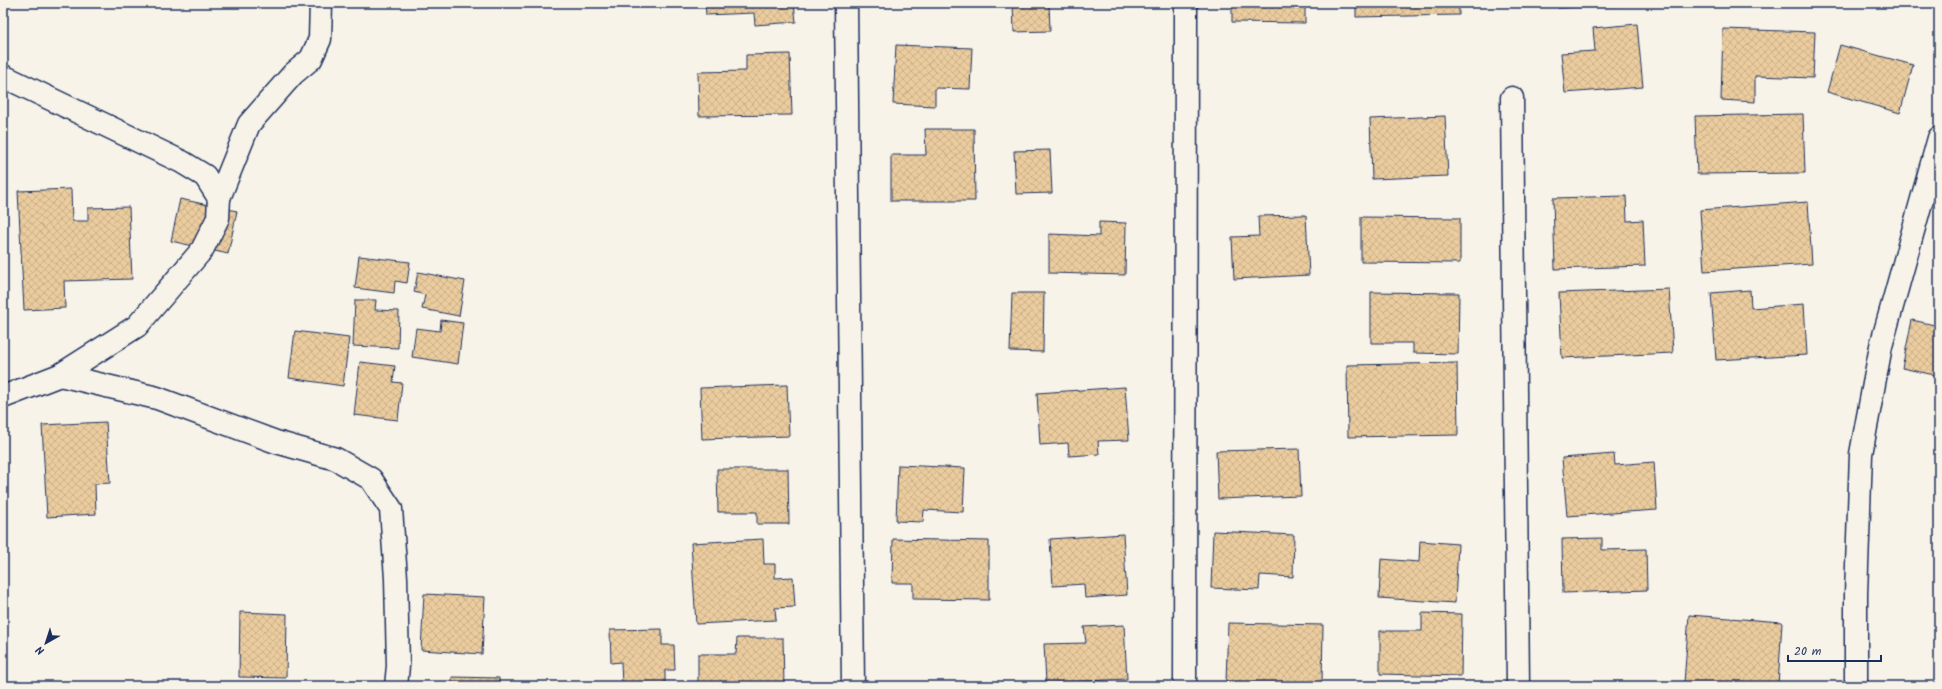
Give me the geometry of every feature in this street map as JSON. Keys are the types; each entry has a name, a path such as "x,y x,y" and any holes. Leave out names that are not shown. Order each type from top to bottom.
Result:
{"street":[{"path":"3,396 60,375 137,326 202,250 218,218 219,198 249,124 293,74 312,59 320,38 321,3"},
{"path":"846,3 853,686"},
{"path":"1185,686 1186,3"},
{"path":"3,76 182,162 205,176 219,198"},
{"path":"1512,98 1518,686"},
{"path":"1856,686 1856,594 1861,454 1881,346 1939,138"},
{"path":"60,375 157,398 276,442 336,459 371,479 391,509 397,614 398,666 396,686"}],"building":[{"path":"705,3 794,3 796,22 755,25 754,13 706,15"},
{"path":"1013,3 1049,3 1050,31 1014,32"},
{"path":"1232,3 1305,3 1305,23 1232,22"},
{"path":"1356,3 1459,3 1459,15 1356,17"},
{"path":"1558,3 1639,3 1639,5 1558,8"},
{"path":"1637,24 1643,87 1565,93 1561,53 1595,51 1593,28"},
{"path":"1723,29 1815,32 1813,78 1755,76 1755,102 1721,100"},
{"path":"896,45 972,48 970,89 935,88 935,106 893,104"},
{"path":"1840,45 1913,65 1900,113 1827,92"},
{"path":"790,54 792,115 699,116 698,72 746,71 746,55"},
{"path":"1803,114 1805,173 1697,174 1695,116"},
{"path":"1445,116 1448,176 1372,179 1370,119"},
{"path":"925,129 974,129 975,201 891,201 891,155 926,155"},
{"path":"1050,150 1052,193 1016,194 1014,151"},
{"path":"71,189 72,221 88,221 88,208 129,207 132,279 64,281 65,308 24,310 18,191"},
{"path":"1626,196 1627,221 1643,220 1645,266 1555,269 1553,198"},
{"path":"180,199 237,211 228,254 171,241"},
{"path":"1808,202 1812,264 1704,271 1700,210"},
{"path":"1306,215 1309,275 1234,279 1232,237 1259,236 1258,216"},
{"path":"1361,217 1460,218 1460,263 1361,262"},
{"path":"1099,222 1126,223 1125,275 1049,273 1049,234 1099,236"},
{"path":"359,256 410,262 407,283 395,281 394,293 355,288"},
{"path":"418,272 465,281 459,316 422,309 425,295 414,292"},
{"path":"1669,289 1673,353 1562,358 1559,293"},
{"path":"1750,290 1751,308 1804,304 1807,355 1716,360 1711,293"},
{"path":"1371,292 1459,293 1458,354 1413,353 1413,343 1371,343"},
{"path":"1012,293 1044,293 1043,352 1010,351"},
{"path":"355,300 376,300 375,310 399,311 398,348 353,346"},
{"path":"441,320 463,323 458,364 412,357 416,328 440,331"},
{"path":"1912,320 1939,326 1939,376 1902,368"},
{"path":"295,331 349,338 343,386 289,378"},
{"path":"360,362 395,366 393,382 402,383 398,420 354,415"},
{"path":"1457,363 1458,435 1348,437 1347,365"},
{"path":"787,385 789,436 702,439 700,388"},
{"path":"1125,387 1129,440 1098,441 1099,454 1069,456 1068,443 1040,445 1037,393"},
{"path":"106,422 110,483 95,484 96,514 47,517 42,425"},
{"path":"1299,449 1301,496 1218,499 1216,451"},
{"path":"1614,454 1615,465 1654,462 1657,510 1567,516 1562,458"},
{"path":"898,465 965,468 963,512 924,510 923,522 896,521"},
{"path":"717,469 788,469 789,524 757,524 757,512 718,512"},
{"path":"1213,531 1294,535 1293,577 1260,575 1259,590 1211,588"},
{"path":"1123,534 1127,595 1085,598 1084,584 1053,586 1050,539"},
{"path":"1602,538 1602,550 1646,549 1647,590 1563,593 1562,539"},
{"path":"763,539 764,564 775,564 775,578 793,577 795,607 775,608 776,620 696,624 691,543"},
{"path":"893,539 989,541 989,600 913,599 913,583 892,583"},
{"path":"1420,541 1458,544 1455,603 1379,598 1381,559 1419,562"},
{"path":"424,594 485,597 482,654 421,650"},
{"path":"240,612 287,614 286,678 239,677"},
{"path":"1422,613 1462,614 1461,676 1380,674 1380,631 1422,631"},
{"path":"1689,615 1782,622 1778,686 1718,686 1684,683"},
{"path":"1228,623 1323,625 1322,684 1226,682"},
{"path":"1124,625 1127,679 1046,683 1044,644 1086,643 1084,627"},
{"path":"662,629 662,645 674,645 675,670 665,670 665,686 622,686 621,662 611,663 610,630"},
{"path":"737,638 783,638 784,686 698,686 698,654 736,654"},
{"path":"452,677 499,678 499,686 452,686"},
{"path":"343,684 343,686 311,686"}]}
